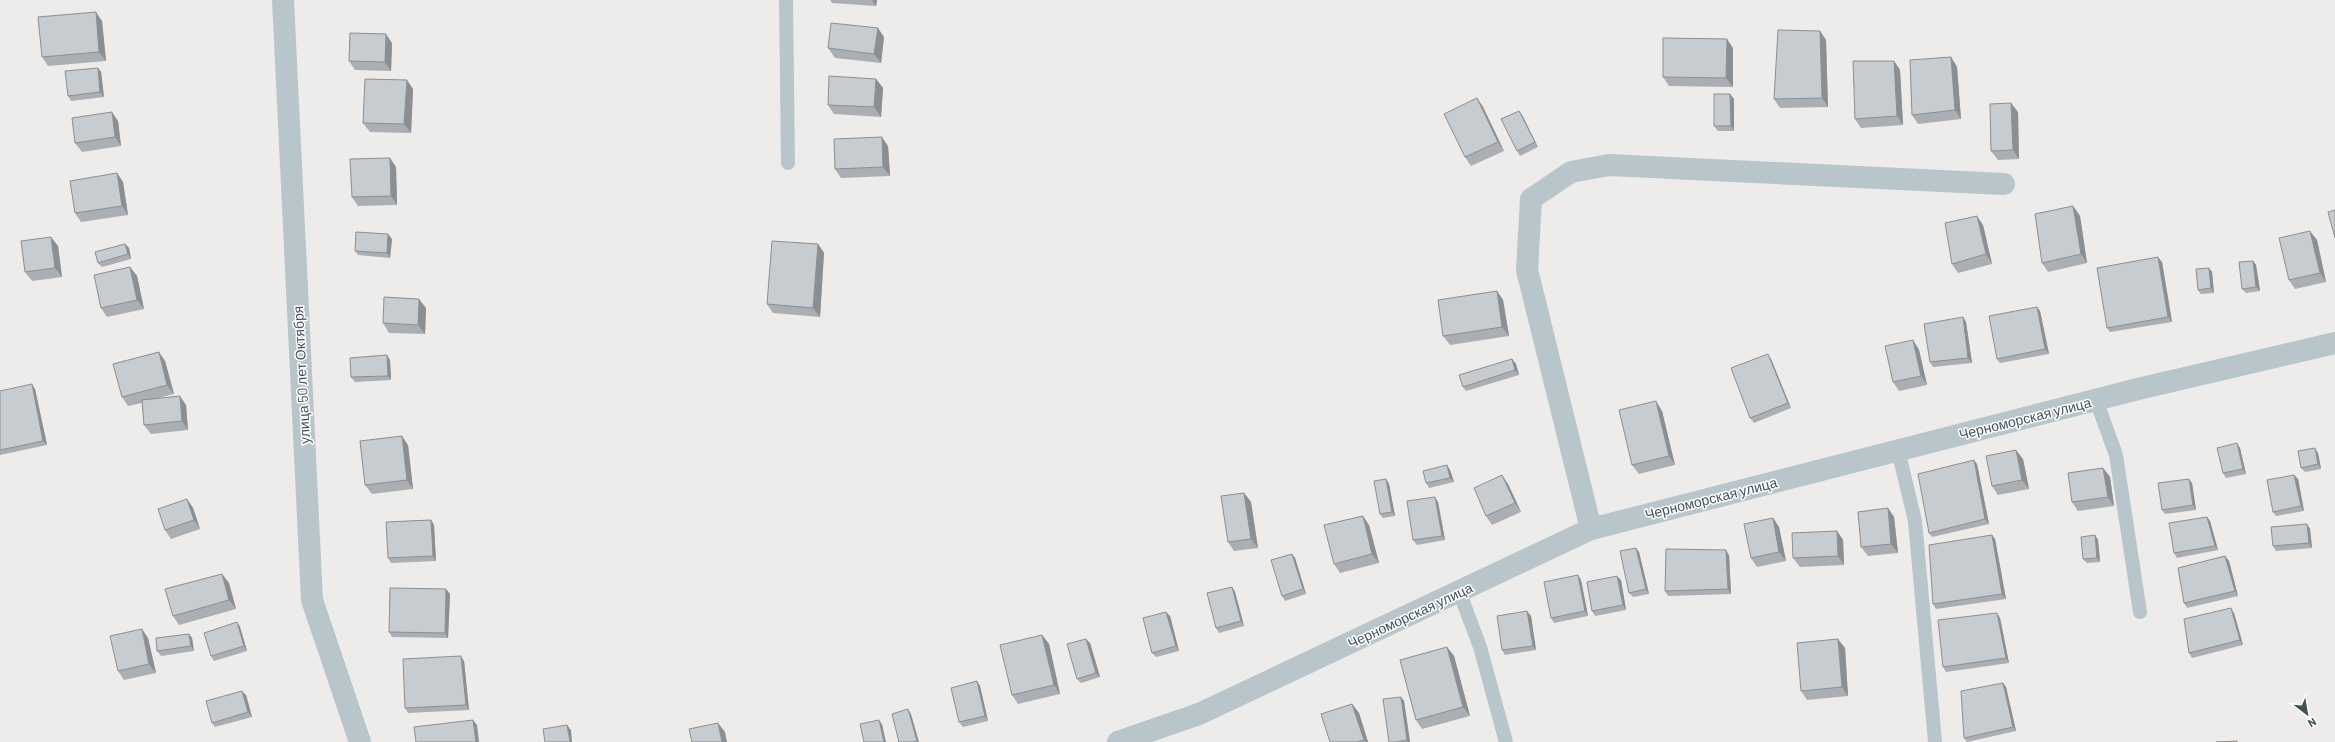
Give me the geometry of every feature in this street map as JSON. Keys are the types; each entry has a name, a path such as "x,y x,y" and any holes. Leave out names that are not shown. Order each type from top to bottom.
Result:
{"street":[{"name":"улица 50 лет Октября","path":"283,0 312,600 360,742"},
{"path":"1591,529 1527,270 1531,199 1571,172 1609,165 2004,184"},
{"name":"Черноморская улица","path":"1118,742 1199,714 1591,529 2096,400 2335,343"}],"lane":[{"path":"786,0 788,163"},
{"path":"2096,400 2116,455 2140,612"},
{"path":"1898,450 1915,521 1935,742"},
{"path":"1459,591 1480,647 1506,742"}],"building":[{"path":"96,12 99,52 42,57 38,17"},
{"path":"831,23 878,28 874,54 828,48"},
{"path":"1778,30 1820,31 1822,98 1774,99"},
{"path":"350,33 386,34 385,62 349,61"},
{"path":"1663,38 1727,39 1726,78 1663,77"},
{"path":"1951,57 1955,110 1912,115 1910,60"},
{"path":"1853,61 1894,61 1897,116 1855,119"},
{"path":"98,68 100,92 68,96 65,71"},
{"path":"829,76 876,79 874,107 828,105"},
{"path":"365,79 407,80 404,124 363,123"},
{"path":"1714,94 1730,94 1731,126 1714,126"},
{"path":"1477,98 1498,142 1465,157 1444,114"},
{"path":"2011,103 2013,150 1991,151 1990,104"},
{"path":"1519,111 1535,142 1517,151 1501,119"},
{"path":"112,112 115,137 75,143 72,118"},
{"path":"882,137 883,167 835,169 834,139"},
{"path":"390,158 391,196 352,197 350,159"},
{"path":"117,173 122,206 75,213 70,181"},
{"path":"2073,206 2081,254 2042,263 2035,214"},
{"path":"2335,210 2335,238 2328,212"},
{"path":"1977,216 1986,254 1952,264 1945,223"},
{"path":"2310,231 2320,273 2289,280 2279,238"},
{"path":"356,232 388,234 387,253 355,251"},
{"path":"51,237 55,268 25,272 21,241"},
{"path":"772,241 818,244 813,308 767,304"},
{"path":"125,244 128,254 98,263 95,252"},
{"path":"2158,257 2168,317 2107,328 2097,268"},
{"path":"2253,261 2256,287 2242,289 2239,262"},
{"path":"130,267 137,300 101,308 94,275"},
{"path":"2209,268 2211,288 2198,290 2196,269"},
{"path":"1497,291 1502,327 1443,336 1438,300"},
{"path":"384,297 419,299 418,325 383,323"},
{"path":"2037,307 2045,349 1997,359 1989,316"},
{"path":"1963,317 1968,358 1930,362 1924,324"},
{"path":"1913,340 1921,376 1893,382 1885,346"},
{"path":"159,352 167,385 122,397 113,364"},
{"path":"1768,354 1788,403 1750,418 1731,368"},
{"path":"387,355 388,376 351,377 350,358"},
{"path":"1512,359 1515,370 1463,387 1459,375"},
{"path":"32,384 43,441 0,450 0,391"},
{"path":"180,396 182,421 144,425 142,400"},
{"path":"1656,401 1669,456 1632,465 1619,410"},
{"path":"402,436 407,480 365,485 360,441"},
{"path":"2237,443 2243,469 2223,473 2217,448"},
{"path":"2315,448 2318,464 2301,468 2298,451"},
{"path":"2016,450 2022,480 1992,486 1986,456"},
{"path":"1974,460 1985,519 1929,533 1918,474"},
{"path":"1447,465 1450,478 1426,483 1423,471"},
{"path":"2103,468 2108,497 2072,502 2068,473"},
{"path":"1502,475 1515,503 1486,516 1474,488"},
{"path":"2294,475 2301,506 2273,512 2267,480"},
{"path":"1386,479 1392,512 1380,514 1374,481"},
{"path":"2189,479 2193,505 2162,510 2158,483"},
{"path":"1244,493 1251,539 1228,542 1221,496"},
{"path":"1435,497 1442,536 1413,540 1407,501"},
{"path":"187,499 194,520 165,530 158,509"},
{"path":"1888,508 1891,544 1861,547 1858,512"},
{"path":"1363,516 1372,554 1334,564 1324,525"},
{"path":"2207,517 2215,546 2174,553 2169,523"},
{"path":"1773,518 1779,552 1751,558 1744,524"},
{"path":"431,520 433,556 388,558 386,522"},
{"path":"2307,524 2309,543 2273,546 2271,527"},
{"path":"1837,531 1838,556 1793,558 1792,533"},
{"path":"1992,535 2002,594 1933,604 1929,545"},
{"path":"2095,535 2097,558 2083,559 2081,537"},
{"path":"1636,548 1646,589 1629,593 1620,551"},
{"path":"1666,549 1726,550 1728,589 1665,591"},
{"path":"1292,554 1303,589 1282,596 1271,560"},
{"path":"2225,556 2235,591 2184,603 2178,568"},
{"path":"222,574 229,600 173,616 165,589"},
{"path":"1578,575 1585,611 1551,618 1544,582"},
{"path":"1617,576 1623,605 1592,611 1587,582"},
{"path":"1232,587 1241,621 1216,628 1207,593"},
{"path":"390,588 446,589 445,633 389,632"},
{"path":"2231,608 2240,640 2189,653 2184,619"},
{"path":"1527,611 1533,646 1502,650 1497,616"},
{"path":"1166,612 1176,646 1152,653 1143,618"},
{"path":"1997,613 2006,658 1943,667 1938,620"},
{"path":"237,622 244,646 211,656 204,633"},
{"path":"142,629 149,664 118,671 110,636"},
{"path":"189,634 191,646 157,651 156,638"},
{"path":"1042,635 1054,685 1012,695 1000,645"},
{"path":"1086,639 1096,673 1077,679 1067,644"},
{"path":"1838,639 1842,687 1801,691 1797,643"},
{"path":"1447,647 1463,707 1416,720 1400,660"},
{"path":"461,656 466,705 405,708 403,659"},
{"path":"977,681 985,716 959,722 951,688"},
{"path":"2003,683 2013,727 1964,738 1961,691"},
{"path":"242,691 248,712 212,723 206,701"},
{"path":"1401,697 1407,740 1389,742 1383,699"},
{"path":"1352,704 1364,740 1357,742 1330,742 1321,714"},
{"path":"908,709 917,741 899,742 892,714"},
{"path":"473,720 476,742 416,742 414,727"},
{"path":"879,720 884,742 864,742 860,724"},
{"path":"718,723 722,742 692,742 689,729"},
{"path":"567,725 570,742 545,742 543,729"},
{"path":"2237,741 2237,742 2216,742"}]}
